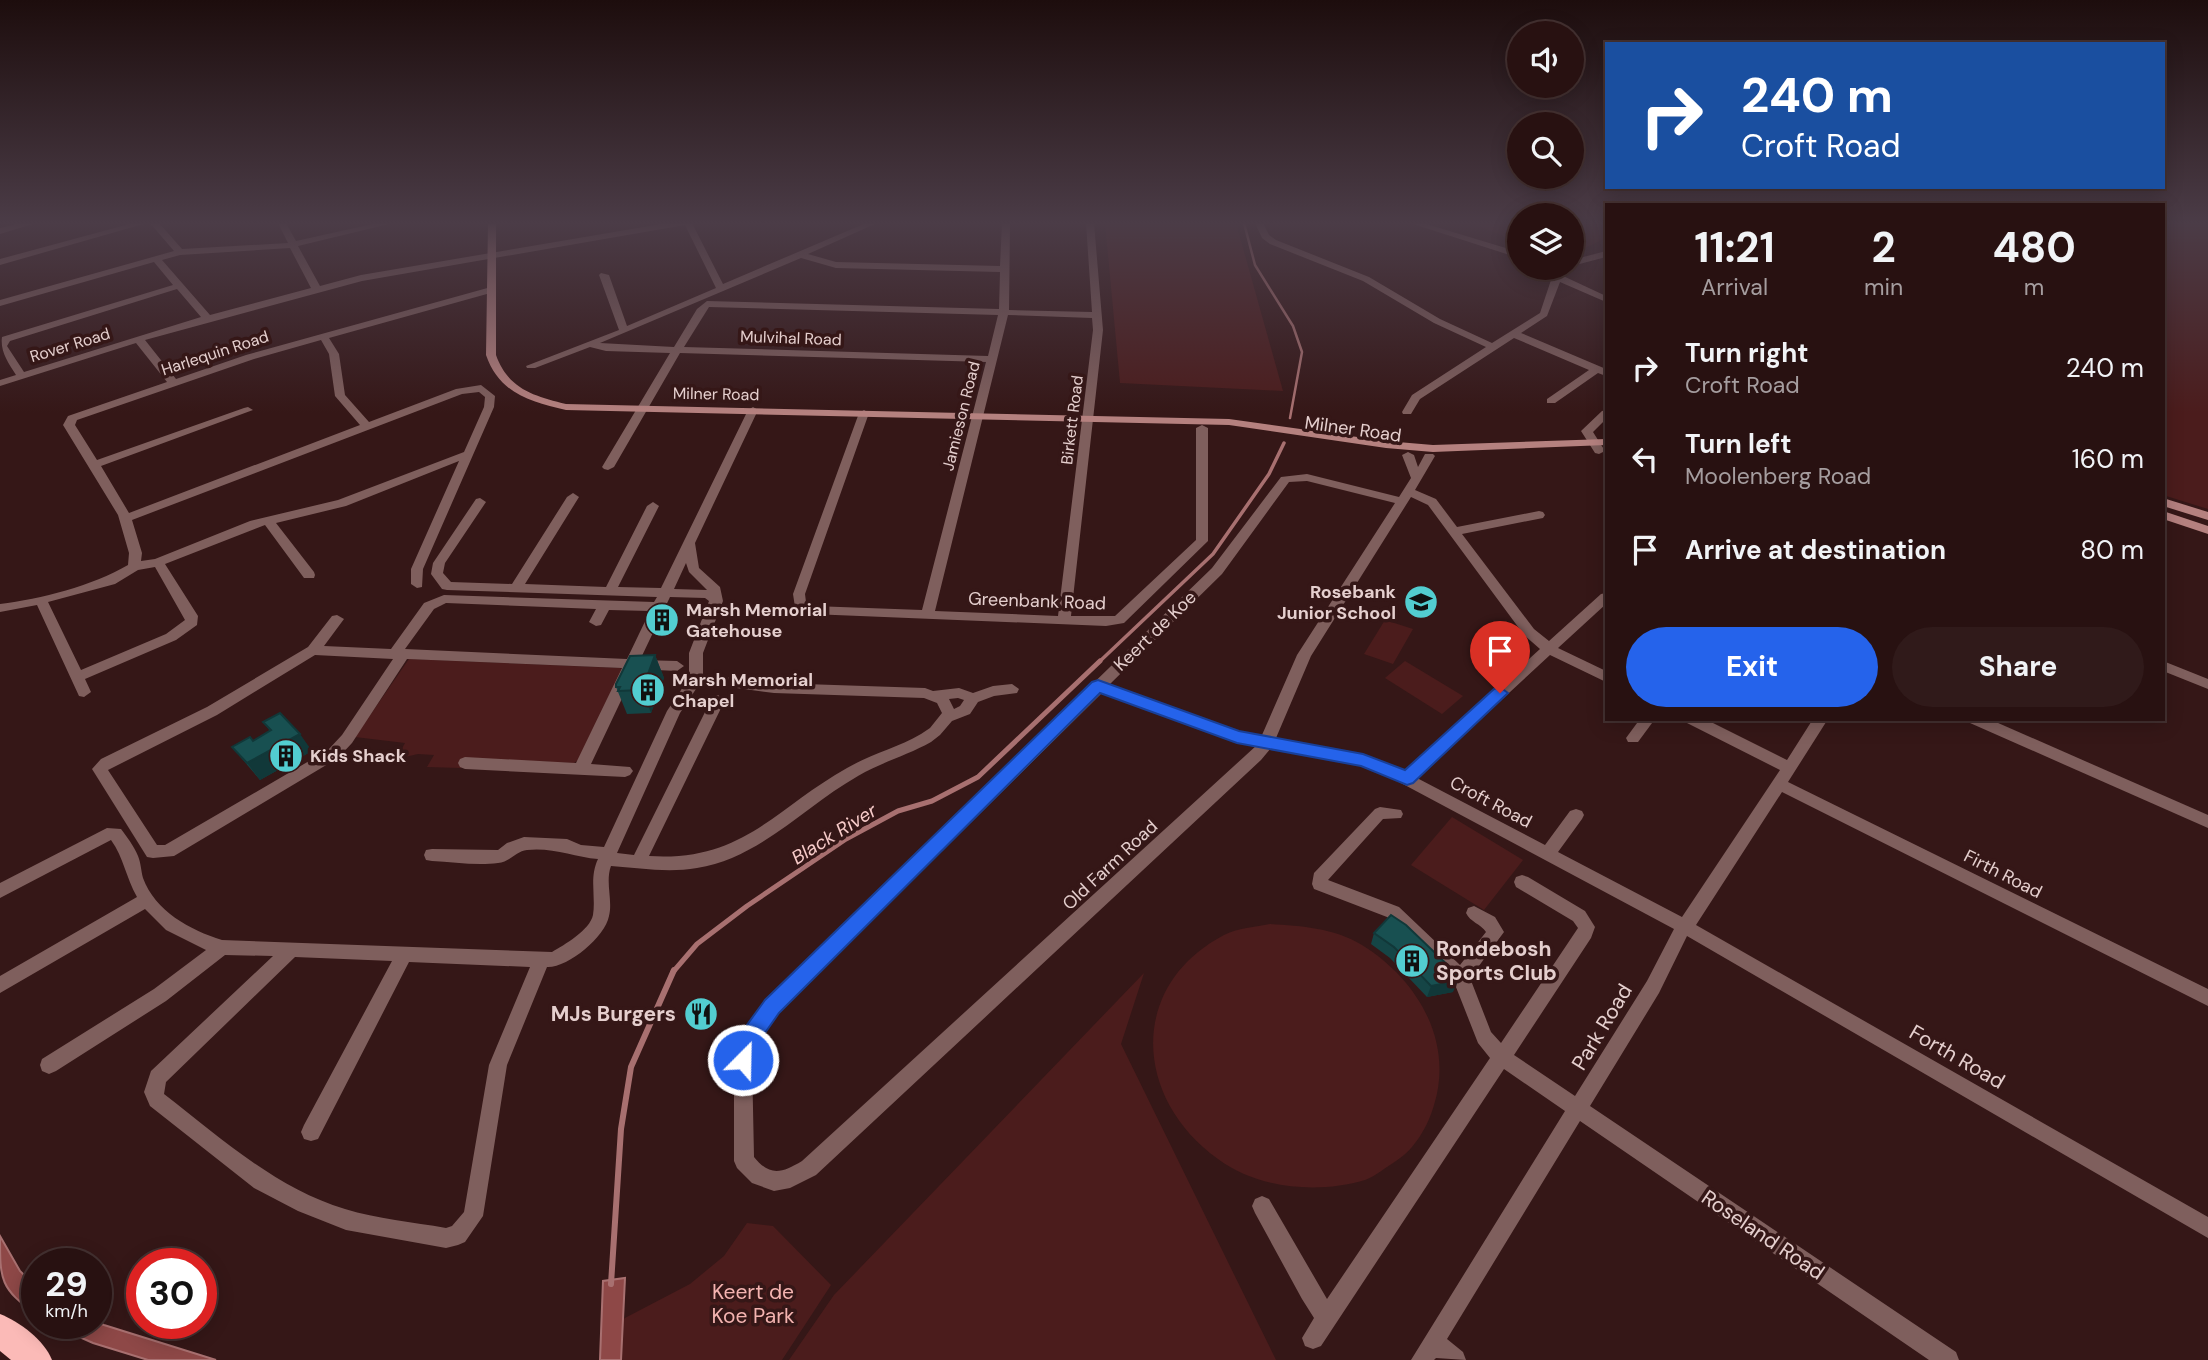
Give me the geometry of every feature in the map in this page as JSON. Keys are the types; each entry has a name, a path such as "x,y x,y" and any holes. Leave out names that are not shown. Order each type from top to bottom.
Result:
{"highway":[{"path":"0,1330 36,1360"}],"main road":[{"name":"Milner Road","path":"491,286 491,355 497,372 510,386 532,398 566,407 1258,424 1379,444 1430,448 1601,447"},
{"name":"Milner Road","path":"1092,419 1256,433 1408,455 1601,447"},
{"path":"2165,503 2208,516"},
{"path":"2165,516 2208,530"}],"street":[{"path":"0,303 57,286"},
{"path":"22,376 2,346 6,339 176,286"},
{"path":"178,286 208,319"},
{"path":"315,286 317,290"},
{"name":"Rover Road","path":"0,383 208,319 331,286"},
{"path":"608,286 624,331"},
{"path":"531,366 703,302 727,286"},
{"name":"Jamieson Road","path":"928,614 1004,312 1004,286"},
{"name":"Birkett Road","path":"1064,620 1092,419 1098,330 1095,286"},
{"path":"1379,286 1437,321 1493,347"},
{"path":"1407,412 1416,397 1546,312 1551,286"},
{"path":"1584,286 1605,298"},
{"name":"Harlequin Road","path":"93,466 69,425 72,418 323,336 491,290"},
{"path":"703,302 1097,315"},
{"path":"608,467 703,302"},
{"path":"1514,334 1602,371"},
{"path":"323,336 334,354 340,396 367,426"},
{"path":"139,340 173,383"},
{"name":"Mulvihal Road","path":"590,344 606,348 992,359"},
{"path":"1551,401 1602,371"},
{"path":"127,517 469,388 485,389 490,396 489,407 417,569 417,584"},
{"path":"134,568 136,558 127,517 93,466 248,410"},
{"path":"581,768 753,410"},
{"name":"Greenbank Road","path":"864,413 799,594 800,604 811,610 1119,621 1202,541 1202,428"},
{"path":"1601,447 1588,435 1588,428 1605,415"},
{"path":"0,608 110,581 134,568 158,562 268,521 342,503 470,453"},
{"path":"1408,455 1408,490"},
{"name":"Old Farm Road","path":"744,1161 753,1173 765,1181 794,1178 809,1168 1248,765 1266,744 1304,655 1429,456"},
{"name":"Keert de Koe","path":"744,1161 743,1060 751,1035 772,1007 1216,571 1285,479 1292,476 1307,477 1408,490 1432,502 1529,632 1549,649 1605,677"},
{"path":"516,588 573,497"},
{"path":"480,502 441,557 437,569 439,578 453,587 708,592"},
{"path":"611,591 653,506"},
{"path":"1456,531 1539,515"},
{"path":"268,521 309,575"},
{"path":"0,891 107,834 114,833 130,856 136,881 170,926 194,939 222,947 541,961 561,957 581,943 601,917 599,878 607,856 674,711 696,678 695,653 716,605 693,569 689,543"},
{"path":"77,677 171,637 192,622 158,562"},
{"path":"1407,778 1605,598"},
{"path":"41,600 84,692"},
{"path":"337,619 313,650 212,711 106,763 100,769 153,852 168,850 333,754 347,739 429,606 438,600 658,607"},
{"path":"596,622 605,605"},
{"path":"313,650 677,666"},
{"path":"2165,667 2208,684"},
{"path":"696,678 774,688 936,695 959,693 973,698"},
{"name":"Croft Road","path":"1098,686 1237,736 1266,744 1363,760 1407,778 1684,926"},
{"path":"432,855 498,857 506,855 524,842 567,845 578,851 639,861 698,862 734,849 773,827 839,779 931,736 947,717 965,710 973,698 993,691 1012,689"},
{"path":"936,695 948,706 947,717"},
{"path":"639,861 718,700"},
{"path":"1633,738 1646,721"},
{"path":"1696,721 1790,768"},
{"name":"Park Road","path":"1428,1351 1653,987 1684,926 1694,916 1781,785 1820,721"},
{"path":"1980,721 2208,822"},
{"path":"465,763 625,771"},
{"name":"Firth Road","path":"1781,785 2208,998"},
{"path":"1395,814 1385,812 1376,817 1320,878 1321,884 1393,912 1461,977 1496,932 1489,922 1474,912"},
{"path":"1547,854 1576,815"},
{"path":"1313,1338 1587,927 1579,916 1522,882"},
{"path":"0,985 148,900"},
{"name":"Forth Road","path":"1684,926 2208,1228"},
{"path":"49,1065 160,995 222,947"},
{"path":"291,950 158,1077 153,1092 157,1100 261,1181 305,1204 346,1220 446,1238 458,1235 473,1216 498,1065 541,961"},
{"path":"311,1132 404,955"},
{"name":"Roseland Road","path":"1461,977 1480,1029 1500,1056 1948,1360"},
{"path":"1262,1206 1308,1292 1326,1317"},
{"path":"1428,1351 1455,1360"}],"green space":[{"path":"1111,286 1254,286 1283,391 1120,383"},
{"path":"2165,286 2208,286 2208,509 2165,496"},
{"path":"1385,620 1413,629 1393,664 1364,654"},
{"path":"409,659 622,670 578,760 574,763 467,758 461,768 427,767 434,755 418,754 396,759 405,743 355,737"},
{"path":"1405,661 1463,696 1442,714 1385,678"},
{"path":"1452,817 1523,860 1484,910 1411,865"},
{"path":"1270,924 1329,931 1362,945 1399,975 1426,1014 1435,1035 1439,1081 1428,1121 1415,1144 1403,1156 1365,1180 1328,1187 1289,1186 1270,1183 1234,1169 1218,1159 1190,1134 1170,1106 1157,1075 1153,1044 1157,1012 1170,983 1192,957 1224,935"},
{"path":"1144,973 1121,1044 1276,1360 789,1360 834,1295"},
{"name":"Keert de Koe Park","path":"747,1223 773,1226 831,1285 782,1360 621,1360 623,1319 690,1284 724,1256"}],"shaded area":[{"path":"0,1236 21,1272 21,1302 9,1290 1,1264"},
{"path":"625,1278 621,1360 600,1360 603,1281"},
{"path":"112,1327 126,1332 126,1339 150,1339 216,1360 148,1360 84,1339 112,1339"}],"building":[{"path":"655,655 642,690 618,691 620,687 616,687 616,684 630,656"},
{"path":"280,713 300,734 247,763 232,747 250,737 253,741 271,730 263,722"},
{"path":"1391,915 1406,925 1455,972 1458,981 1431,986 1394,947 1374,933"}],"waterway":[{"name":"Black River","path":"1268,286 1293,326 1302,352 1290,418"},
{"name":"Black River","path":"1098,663 1213,554 1269,474 1284,443"},
{"name":"Black River","path":"673,972 697,944 747,906 846,839 898,811 932,801 978,777 1100,661"},
{"name":"Black River","path":"611,1284 621,1129 631,1067 673,972"}],"place":[{"name":"Rosebank Junior School","path":"1421,602"},
{"name":"Marsh Memorial Gatehouse","path":"662,620"},
{"name":"Marsh Memorial Chapel","path":"648,690"},
{"name":"Kids Shack","path":"286,756"},
{"name":"Rondebosh Sports Club","path":"1412,961"},
{"name":"MJs Burgers","path":"701,1014"}],"route":[{"path":"743,1060 751,1035 772,1007 1098,686 1249,740 1363,760 1407,778 1500,693"}]}
